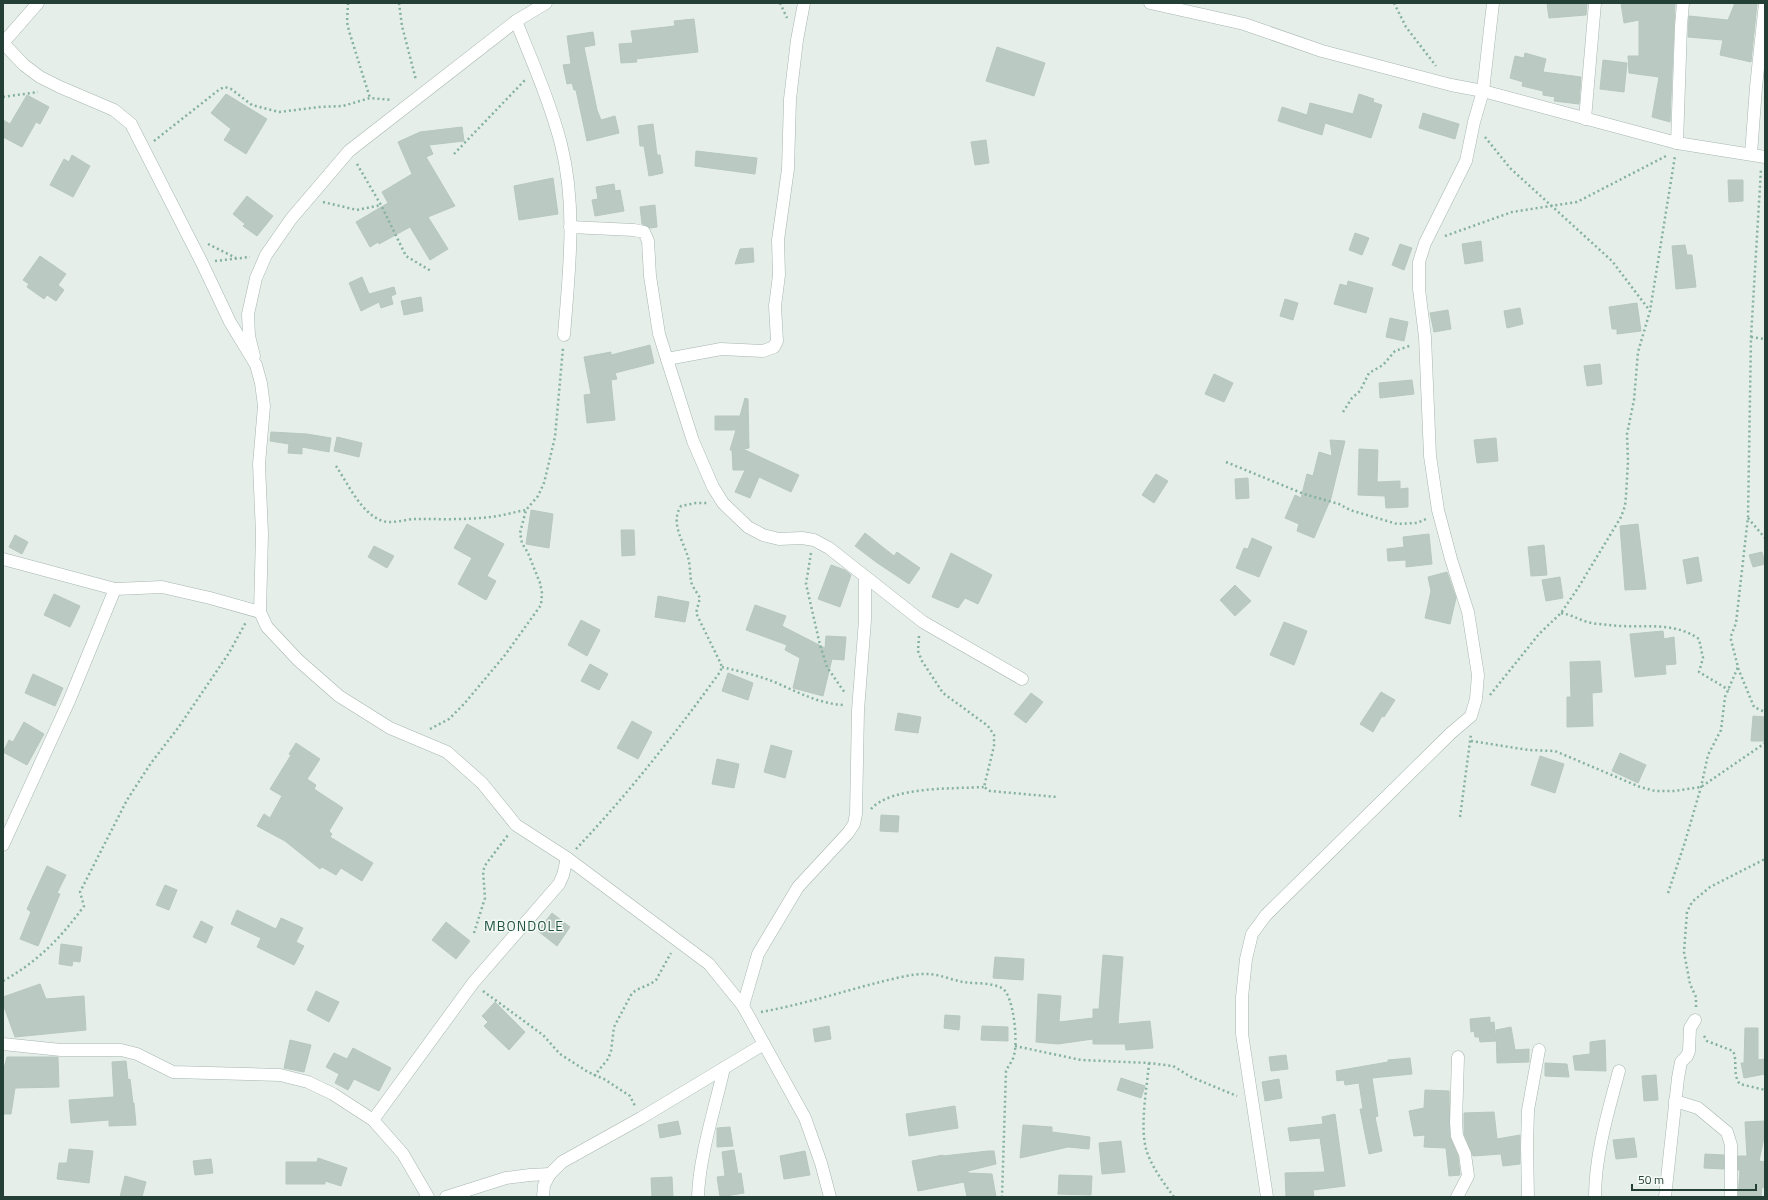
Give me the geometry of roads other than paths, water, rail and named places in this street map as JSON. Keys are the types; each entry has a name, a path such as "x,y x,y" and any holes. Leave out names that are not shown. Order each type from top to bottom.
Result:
{"street":[{"path":"38,3 3,43 24,65 40,77 114,110 130,124 202,263 230,322 256,365"},
{"path":"546,3 516,21 349,151 291,220 266,255 256,278 248,314 249,336 261,382 264,406 259,464 262,534 257,611 267,627 281,644 340,696 390,728 447,752 482,783 516,825 568,858 709,964 746,1010 805,1118 821,1162 830,1197"},
{"path":"667,359 721,349 763,351 774,347 777,341 775,306 779,274 778,240 788,169 791,91 797,40 804,3"},
{"path":"1150,3 1244,24 1322,51 1451,85 1483,91 1677,143 1759,156 1756,87 1765,3"},
{"path":"1267,1197 1242,1034 1242,997 1246,959 1252,934 1266,915 1472,713 1476,699 1478,674 1468,612 1451,559 1438,510 1430,456 1425,337 1419,289 1419,262 1425,243 1466,161 1474,122 1483,91 1493,3"},
{"path":"1585,119 1595,3"},
{"path":"1677,143 1680,26 1683,3"},
{"path":"516,21 536,70 561,145 567,183 570,254 564,335"},
{"path":"570,227 634,230 644,232 648,241 654,310 659,334 693,440 713,487 723,503 748,527 763,535 779,539 802,538 814,540 829,548 865,578 923,622 1022,679"},
{"path":"3,559 115,589 162,587 257,611"},
{"path":"746,1010 758,954 798,887 848,833 854,824 856,814 856,707 865,620 865,578"},
{"path":"3,845 69,701 115,589"},
{"path":"373,1120 473,983 559,884 568,858"},
{"path":"1665,1197 1680,1065 1687,1056 1690,1028 1695,1020"},
{"path":"3,1044 61,1050 121,1050 137,1054 173,1072 280,1075 308,1082 334,1094 373,1120 403,1154 428,1197"},
{"path":"543,1197 544,1185 550,1174 562,1162 641,1118 764,1044"},
{"path":"1528,1197 1528,1110 1539,1050"},
{"path":"1457,1197 1468,1176 1465,1154 1457,1136 1458,1057"},
{"path":"698,1197 698,1185 703,1157 724,1068"},
{"path":"1595,1197 1599,1156 1606,1120 1619,1071"},
{"path":"1675,1101 1698,1108 1727,1132 1731,1145 1731,1197"},
{"path":"446,1197 506,1178 550,1174"}],"district":[{"name":"MBONDOLE","path":"524,926"}]}
